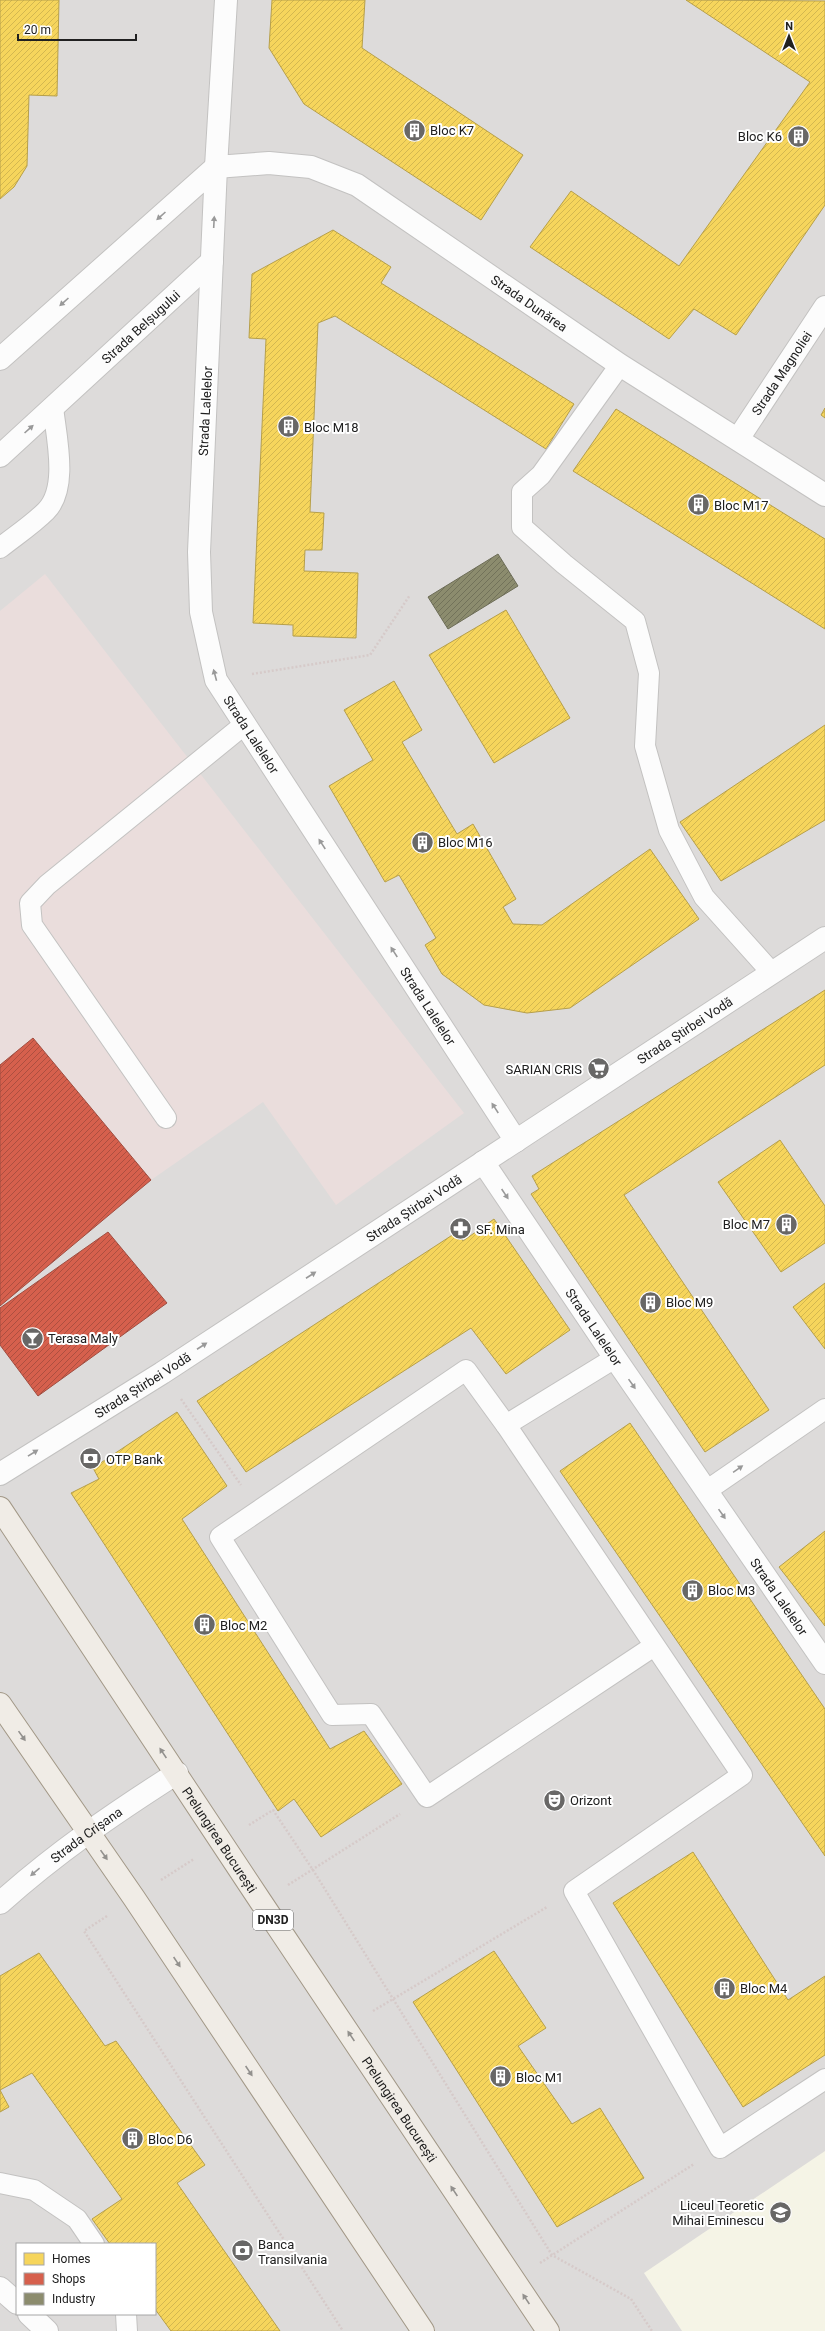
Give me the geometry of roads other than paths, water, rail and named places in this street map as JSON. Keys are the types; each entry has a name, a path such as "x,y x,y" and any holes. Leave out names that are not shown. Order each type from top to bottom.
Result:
{"main road":[{"name":"Prelungirea București","path":"0,1508 548,2331"},
{"path":"0,1704 134,1898 423,2331"}],"street":[{"path":"212,261 226,0"},
{"name":"Strada Dunărea","path":"216,167 269,163 311,167 357,185 620,365 825,495"},
{"path":"0,359 216,167"},
{"name":"Strada Belșugului","path":"0,456 212,261"},
{"name":"Strada Lalelelor","path":"212,261 199,552 201,612 216,680 516,1141"},
{"name":"Strada Magnoliei","path":"738,439 825,307"},
{"name":"Strada Știrbei Vodă","path":"0,1474 162,1373 825,938"},
{"name":"Strada Lalelelor","path":"483,1162 615,1358 825,1663"},
{"name":"Strada Crișana","path":"0,1903 36,1870 88,1831 176,1773"},
{"path":"0,2288 16,2303"},
{"path":"30,2315 47,2331"}],"lane":[{"path":"620,365 541,475 522,492 522,527 564,564 635,621 649,672 645,746 669,830 704,897 772,973"},
{"path":"0,548 47,510 58,489 60,470 53,407"},
{"path":"166,1118 32,926 30,903 47,885 245,724"},
{"path":"506,1425 615,1358"},
{"path":"654,1646 428,1797 371,1714 332,1715 220,1536 466,1370 506,1425 742,1775 574,1891 720,2148 825,2079"},
{"path":"706,1491 825,1409"},
{"path":"0,2183 34,2190 77,2219 93,2243"},
{"path":"126,2315 127,2331"}],"place":[{"name":"Bloc K7","path":"414,130"},
{"name":"Bloc K6","path":"798,136"},
{"name":"Bloc M18","path":"288,427"},
{"name":"Bloc M17","path":"699,505"},
{"name":"Bloc M16","path":"422,842"},
{"name":"SARIAN CRIS","path":"598,1069"},
{"name":"Bloc M7","path":"786,1224"},
{"name":"SF. Mina","path":"461,1229"},
{"name":"Bloc M9","path":"650,1302"},
{"name":"Terasa Maly","path":"32,1338"},
{"name":"OTP Bank","path":"91,1459"},
{"name":"Bloc M3","path":"693,1590"},
{"name":"Bloc M2","path":"204,1625"},
{"name":"Orizont","path":"555,1800"},
{"name":"Bloc M4","path":"724,1988"},
{"name":"Bloc M1","path":"500,2077"},
{"name":"Bloc D6","path":"132,2139"},
{"name":"Liceul Teoretic Mihai Eminescu","path":"780,2212"},
{"name":"Banca Transilvania","path":"243,2251"}]}
